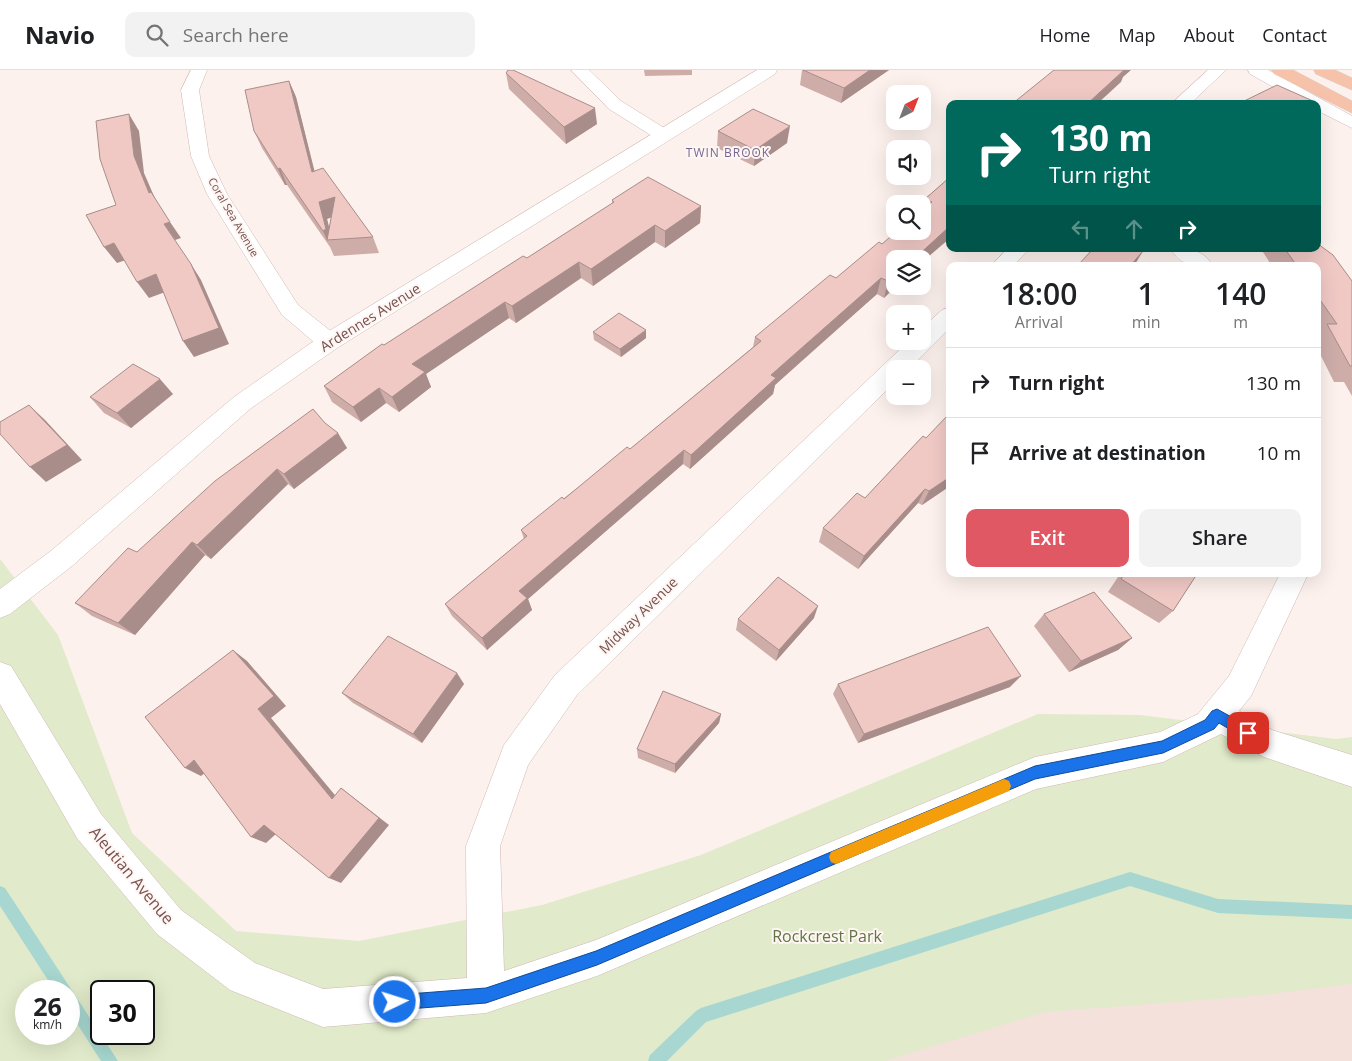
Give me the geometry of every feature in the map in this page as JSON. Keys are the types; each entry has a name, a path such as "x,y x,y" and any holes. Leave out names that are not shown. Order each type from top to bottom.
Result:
{"main road":[{"path":"1280,70 1352,108"},
{"path":"1322,70 1352,85"}],"street":[{"name":"Coral Sea Avenue","path":"199,70 190,90 191,99 200,156 217,194 290,310 329,342"},
{"path":"579,70 615,105 663,135"},
{"name":"Ardennes Avenue","path":"0,605 62,558 242,403 329,342 769,70"},
{"path":"1184,100 1218,70"},
{"path":"1256,70 1310,100"},
{"path":"1321,106 1352,123"},
{"path":"1005,262 1016,252"},
{"path":"1185,252 1198,262"},
{"name":"Midway Avenue","path":"486,995 482,846 515,756 566,685 946,319"},
{"name":"Aleutian Avenue","path":"0,676 89,826 169,922 244,976 323,1008 486,995 597,958 1035,773 1163,747 1210,725 1240,686 1293,577"},
{"path":"1217,716 1264,742 1352,771"}],"shaded area":[{"path":"1083,933 1352,939 1352,1061 859,1061"}],"green space":[{"name":"Rockcrest Park","path":"0,559 58,635 132,833 236,931 359,941 542,905 701,855 1038,714 1140,715 1336,739 1352,737 1352,984 1254,996 1045,1012 885,1061 0,1061"}],"building":[{"path":"508,70 513,70 595,108 564,127 506,73"},
{"path":"803,70 870,70 844,88"},
{"path":"1054,70 1124,70 1091,100 1017,100"},
{"path":"289,81 312,172 323,168 373,237 327,240 335,197 319,202 326,229 323,231 280,168 278,169 254,131 245,90"},
{"path":"1277,85 1311,100 1246,100"},
{"path":"753,109 790,126 755,150 718,131"},
{"path":"129,114 134,156 149,193 151,192 170,222 164,224 191,264 219,328 183,341 156,274 137,282 114,243 104,247 86,215 116,205 100,159 96,121"},
{"path":"648,177 701,206 665,231 655,225 591,269 579,262 512,306 505,302 412,364 425,372 392,397 379,388 353,407 324,386 382,344 384,345 523,256 527,258 614,202 612,200"},
{"path":"946,181 946,230 924,250 886,250 886,280 881,278 771,375 776,378 691,455 684,450 519,591 527,598 482,638 445,604 527,536 521,530 562,497 564,499 627,447 630,449 761,341 755,337 830,275 836,278 879,242 882,244 887,240 931,240 932,202 930,195"},
{"path":"1321,246 1333,255 1352,281 1352,366 1350,366 1327,324 1337,324 1321,301 1321,262 1294,262 1287,252 1321,252"},
{"path":"1090,252 1142,252 1133,262 1081,262"},
{"path":"619,313 646,330 620,349 593,332"},
{"path":"133,364 160,379 117,413 90,397"},
{"path":"29,405 67,445 30,467 0,434 0,422"},
{"path":"313,409 325,423 338,433 284,474 277,469 197,545 192,542 118,623 75,603 128,548 137,552 215,481"},
{"path":"946,417 946,480 929,491 925,489 864,556 823,528 857,493 865,498 923,436 926,438"},
{"path":"778,577 818,606 779,650 738,619"},
{"path":"1122,577 1195,577 1173,611 1121,579"},
{"path":"1094,592 1132,638 1081,661 1044,614"},
{"path":"988,627 1021,676 864,734 838,684"},
{"path":"388,636 457,673 413,734 342,693"},
{"path":"233,650 274,696 258,709 332,799 341,788 379,818 329,878 264,825 251,837 194,760 185,768 145,717"},
{"path":"663,691 721,714 675,764 637,749"}],"waterway":[{"path":"656,1061 701,1016 1130,879 1218,906 1352,912"},
{"path":"0,893 57,980"},
{"path":"80,1015 110,1061"}],"slow traffic":[{"path":"836,857 1004,786"}],"district":[{"name":"TWIN BROOK","path":"728,152"}],"route":[{"path":"395,1002 486,995 597,958 1035,773 1163,747 1210,725 1217,716 1248,733"}]}
